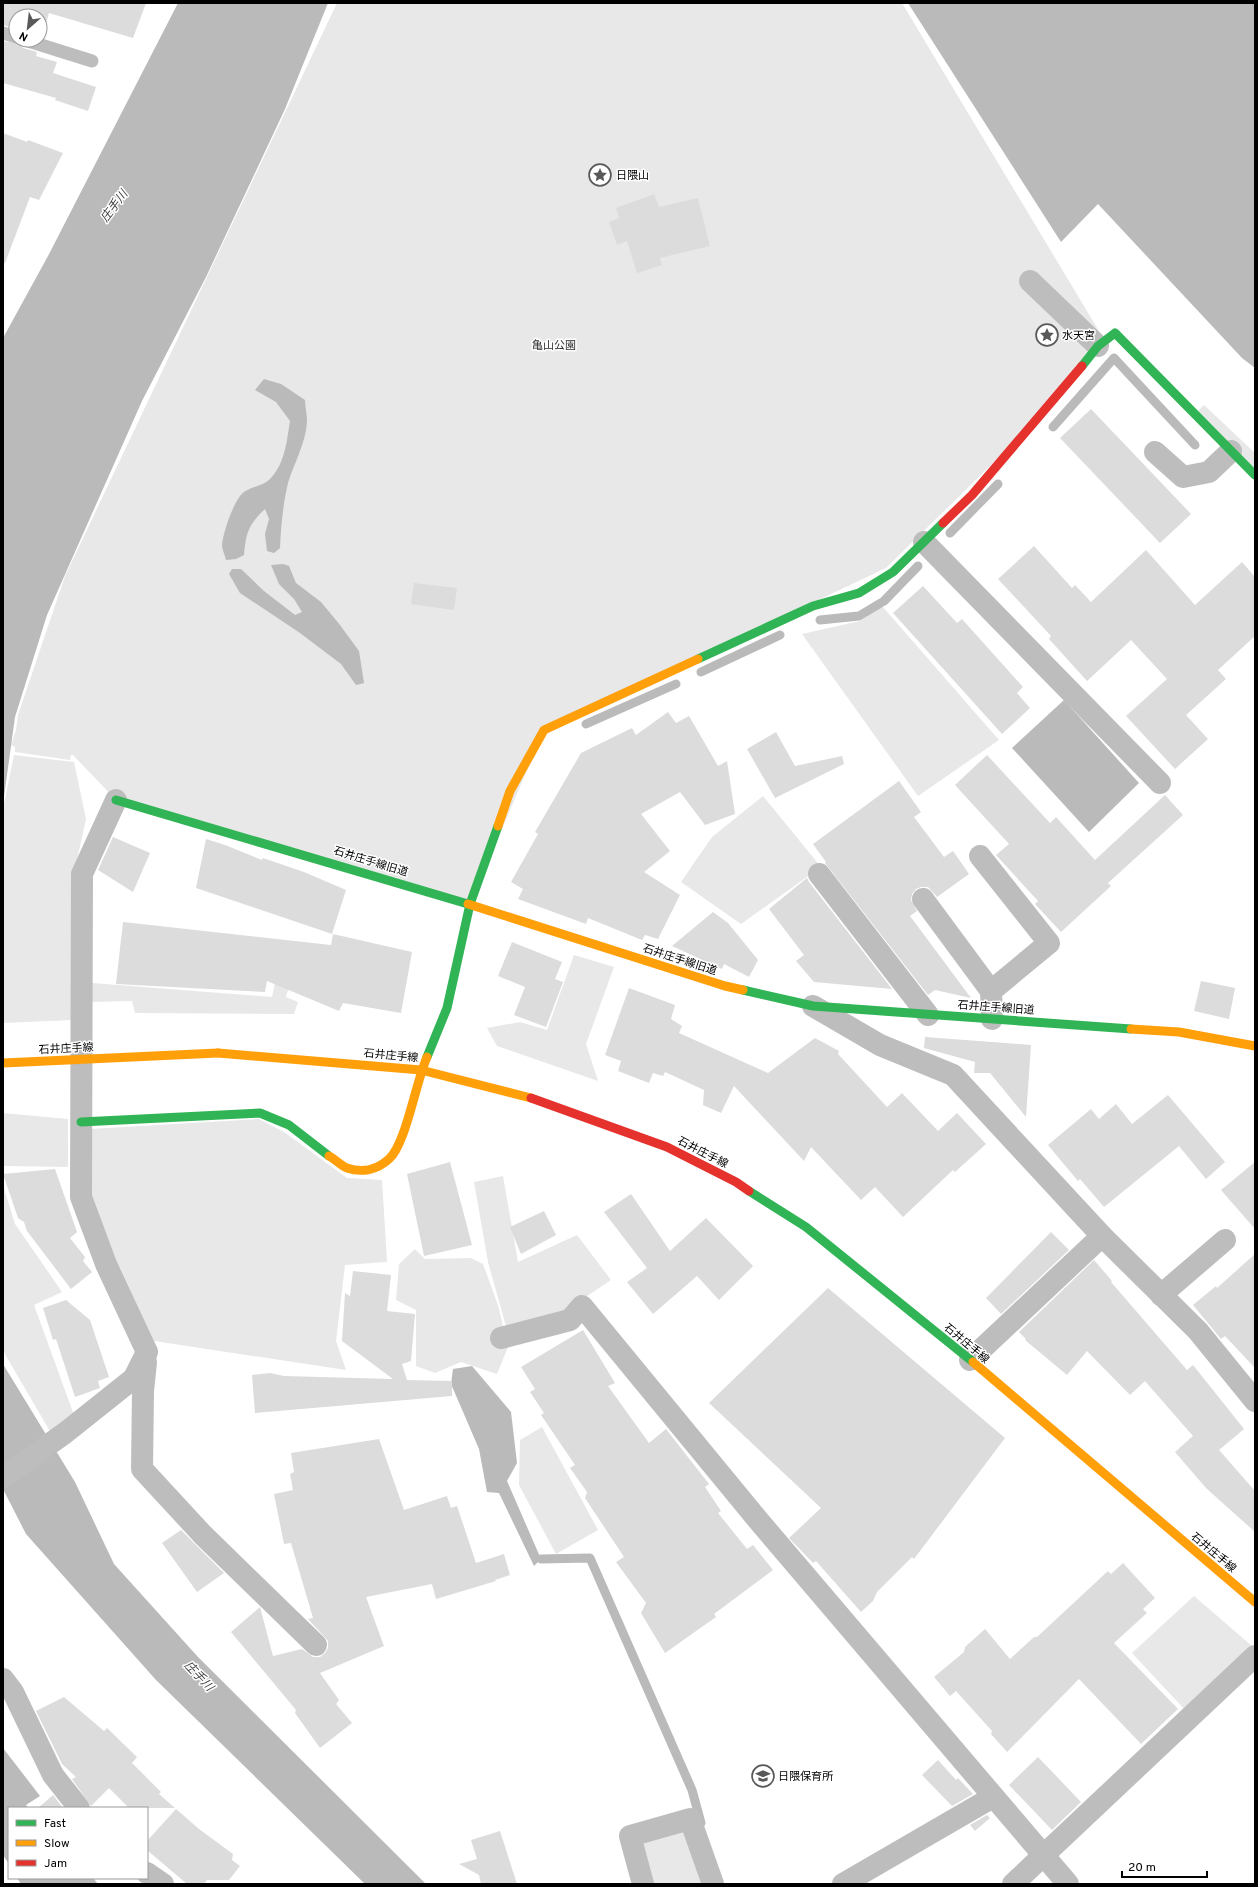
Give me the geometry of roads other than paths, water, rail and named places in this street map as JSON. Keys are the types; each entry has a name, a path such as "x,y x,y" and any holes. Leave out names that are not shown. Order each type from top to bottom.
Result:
{"street":[{"path":"1030,281 1098,346"},
{"path":"81,1122 260,1113 289,1125 346,1168 370,1171 390,1159 403,1136 421,1070 447,1008 470,904 510,791 544,730 813,606 859,593 893,572 972,495 1057,397 1098,346 1115,333 1255,475"},
{"path":"1155,452 1183,477 1209,472 1231,451"},
{"path":"924,542 1160,783"},
{"path":"116,800 82,874 81,1197 106,1264 147,1352 144,1391 142,1469 203,1535 316,1645"},
{"name":"石井庄手線旧道","path":"116,800 470,904 725,986 813,1006 1179,1032 1255,1046"},
{"path":"980,856 1049,942 991,991"},
{"path":"819,874 928,1015"},
{"path":"923,899 991,991 992,1019"},
{"path":"813,1006 880,1045 953,1075 1102,1236 1198,1331 1255,1401"},
{"name":"石井庄手線","path":"3,1063 218,1053 421,1070 542,1101 667,1147 736,1182 806,1227 970,1360 1255,1602"},
{"path":"970,1360 1102,1236"},
{"path":"1161,1295 1225,1240"},
{"path":"501,1338 570,1320 582,1306 758,1520 1068,1884"},
{"path":"3,1477 62,1436 134,1378 147,1352"},
{"path":"1013,1884 1255,1656"},
{"path":"3,1679 13,1692 53,1775 77,1807"},
{"path":"843,1884 993,1797"},
{"path":"643,1884 630,1836 690,1819 713,1884"},
{"path":"148,1874 164,1884"}],"lane":[{"path":"48,47 92,61"}],"water":[{"name":"庄手川","path":"178,3 328,3 285,109 206,277 142,401 47,615 15,717 3,804 3,338 48,256"},
{"path":"908,3 1255,3 1255,368 1242,358 1098,204 1061,242"},
{"path":"264,379 281,384 305,400 307,418 306,429 302,445 288,483 282,515 280,548 274,553 267,551 265,534 269,519 265,509 251,525 247,535 244,555 236,559 226,560 222,545 227,525 236,502 244,492 265,483 271,478 276,472 282,458 286,443 290,421 276,402 255,390"},
{"path":"283,564 289,566 296,583 321,602 359,651 364,683 356,685 341,664 300,633 240,593 229,574 232,569 241,569 264,591 295,615 302,612 294,599 279,584 271,565"},
{"path":"1064,700 1139,783 1089,832 1012,748"},
{"name":"庄手川","path":"3,1364 75,1482 114,1564 198,1657 426,1884 365,1884 156,1680 26,1534 3,1489"},
{"path":"472,1366 511,1412 517,1463 507,1481 541,1559 534,1566 499,1493 487,1492 479,1449 451,1384 453,1369"},
{"path":"3,1748 40,1796 26,1805 27,1807 8,1807 8,1862 3,1855"},
{"path":"18,1879 94,1879 98,1884 21,1884"}],"waterway":[{"path":"1053,427 1114,358 1195,445"},
{"path":"950,533 998,484"},
{"path":"820,620 859,616 884,601 918,566"},
{"path":"701,672 780,635"},
{"path":"586,724 676,684"},
{"path":"541,1559 590,1558 692,1790 701,1823"}],"place":[{"name":"日隈山","path":"600,175"},
{"name":"水天宮","path":"1047,335"},
{"name":"日隈保育所","path":"763,1776"}],"park label":[{"name":"亀山公園","path":"554,345"}]}
